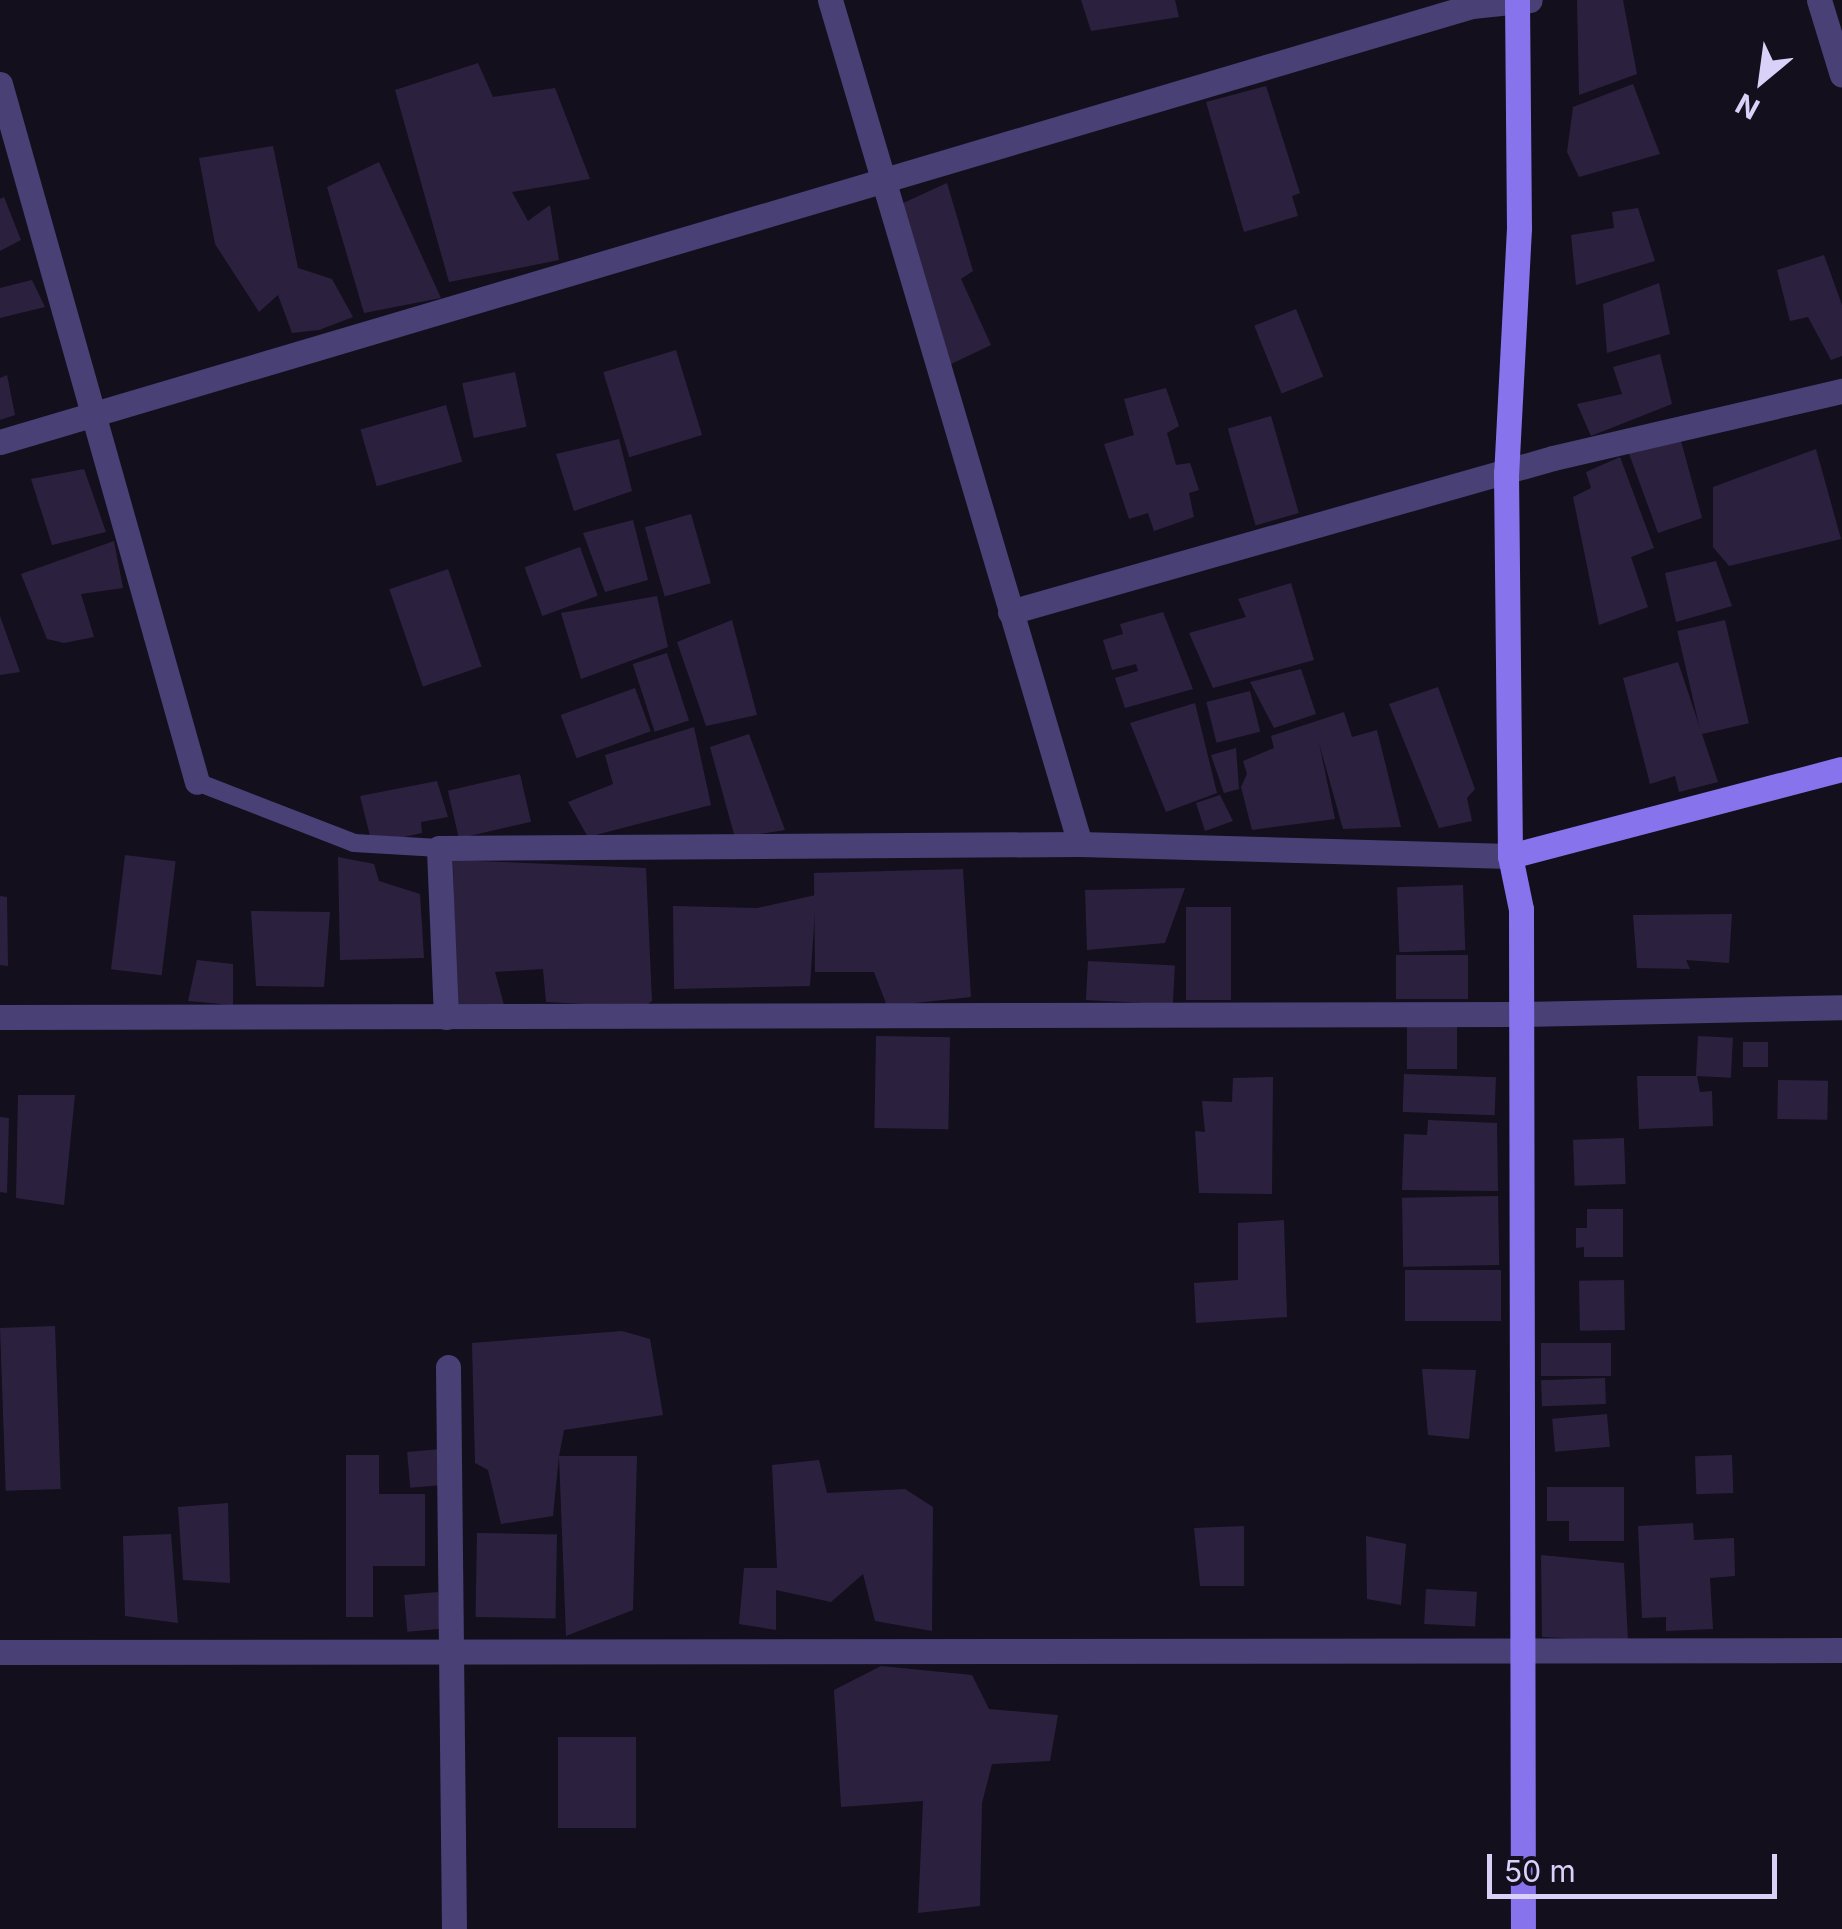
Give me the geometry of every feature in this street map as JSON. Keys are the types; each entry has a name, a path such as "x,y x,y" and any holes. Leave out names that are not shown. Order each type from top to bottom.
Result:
{"street":[{"path":"830,0 1080,844"},
{"path":"1819,0 1842,75"},
{"path":"0,442 1472,6 1521,2 1519,228 1506,473 1510,856 1520,909 1518,1647 1522,1929"},
{"path":"0,84 90,415 198,782"},
{"path":"1010,612 1506,473 1842,391"},
{"path":"446,1017 439,848 1080,844 1510,856 1842,769"},
{"path":"0,1017 1519,1014 1842,1007"},
{"path":"448,1367 454,1929"},
{"path":"0,1652 1518,1647 1842,1650"}],"lane":[{"path":"198,782 354,843 439,848"}],"building":[{"path":"1081,0 1175,0 1179,17 1091,31"},
{"path":"1577,0 1623,0 1637,74 1579,95"},
{"path":"478,63 493,97 555,88 590,179 512,192 528,221 550,205 559,260 449,282 395,90"},
{"path":"1633,84 1660,154 1579,177 1567,152 1573,107"},
{"path":"1266,86 1300,193 1292,196 1298,216 1244,232 1206,102"},
{"path":"273,146 298,268 332,279 353,317 319,330 292,333 278,295 259,312 215,244 199,158"},
{"path":"379,162 441,298 364,313 327,187"},
{"path":"947,183 973,271 961,279 991,345 949,365 901,204"},
{"path":"4,197 21,240 0,251 0,199"},
{"path":"1638,208 1655,261 1576,285 1571,235 1614,228 1612,212"},
{"path":"1824,255 1842,305 1842,356 1831,360 1808,317 1790,321 1777,270"},
{"path":"32,280 45,307 0,318 0,288"},
{"path":"1659,283 1670,334 1607,353 1603,304"},
{"path":"1296,309 1323,377 1282,394 1254,326"},
{"path":"676,350 702,435 629,457 603,372"},
{"path":"1660,354 1672,404 1591,436 1577,404 1622,394 1613,367"},
{"path":"515,372 527,427 474,438 462,383"},
{"path":"7,375 15,415 0,420 0,378"},
{"path":"1166,388 1179,426 1167,433 1176,465 1190,463 1199,490 1189,493 1194,517 1154,531 1148,513 1129,519 1104,444 1134,435 1124,399"},
{"path":"446,405 462,462 377,486 360,430"},
{"path":"1271,416 1299,513 1256,525 1228,428"},
{"path":"619,439 632,491 574,511 556,454"},
{"path":"1681,441 1702,518 1658,533 1628,451"},
{"path":"1816,449 1841,539 1729,566 1713,547 1713,487"},
{"path":"1620,457 1654,548 1631,557 1648,607 1599,625 1573,497 1591,488 1586,472"},
{"path":"84,469 106,532 52,545 31,479"},
{"path":"691,514 711,583 665,596 645,527"},
{"path":"633,520 648,580 605,592 583,533"},
{"path":"114,541 123,588 81,594 94,637 64,643 47,639 21,574"},
{"path":"580,547 598,596 542,616 525,567"},
{"path":"1716,561 1732,606 1676,622 1665,573"},
{"path":"448,569 482,666 423,687 389,589"},
{"path":"1291,583 1314,660 1213,688 1189,633 1246,617 1238,599"},
{"path":"657,596 668,647 581,679 561,613"},
{"path":"1163,612 1193,689 1125,708 1115,678 1138,671 1136,664 1112,670 1103,640 1123,634 1120,624"},
{"path":"0,616 20,672 0,675"},
{"path":"732,620 757,715 706,726 677,642"},
{"path":"1725,620 1749,723 1701,734 1677,631"},
{"path":"667,653 689,721 655,732 633,664"},
{"path":"1678,662 1718,782 1679,792 1675,776 1650,784 1623,678"},
{"path":"1301,669 1316,714 1274,728 1250,682"},
{"path":"1438,687 1475,789 1467,798 1472,821 1439,828 1389,704"},
{"path":"635,688 651,731 576,758 561,715"},
{"path":"1250,691 1260,732 1216,743 1206,702"},
{"path":"1195,703 1217,793 1166,812 1130,723"},
{"path":"1344,712 1352,737 1377,730 1401,827 1343,829 1319,743 1335,819 1252,830 1241,787 1247,774 1243,761 1274,748 1271,736"},
{"path":"694,727 711,805 588,837 568,802 613,784 605,755"},
{"path":"749,734 785,830 735,838 710,747"},
{"path":"1236,748 1239,789 1224,793 1211,755"},
{"path":"520,774 531,822 459,838 448,791"},
{"path":"437,781 448,817 421,822 422,833 372,844 360,796"},
{"path":"1220,795 1233,821 1205,831 1196,803"},
{"path":"125,855 176,861 162,975 111,969"},
{"path":"338,857 374,864 379,881 420,894 424,958 340,960"},
{"path":"453,860 646,868 652,1001 644,1007 546,1002 543,969 495,972 504,1005 456,1004"},
{"path":"963,869 971,997 887,1006 874,972 815,972 814,873"},
{"path":"1463,885 1465,950 1399,952 1397,887"},
{"path":"1185,888 1165,943 1087,950 1085,890"},
{"path":"816,895 810,986 674,989 673,906 757,908"},
{"path":"0,896 7,897 8,966 0,965"},
{"path":"1186,907 1231,907 1231,1000 1186,1000"},
{"path":"251,911 330,912 324,987 256,986"},
{"path":"1732,914 1729,963 1686,960 1690,969 1637,968 1633,915"},
{"path":"1396,955 1468,955 1468,999 1396,999"},
{"path":"197,960 233,964 233,1005 188,1001"},
{"path":"1088,961 1175,966 1173,1004 1086,1000"},
{"path":"1407,1019 1457,1019 1457,1069 1407,1069"},
{"path":"876,1036 950,1037 948,1129 874,1128"},
{"path":"1698,1036 1733,1038 1731,1078 1696,1076"},
{"path":"1743,1042 1768,1042 1768,1067 1743,1067"},
{"path":"1404,1074 1496,1077 1495,1115 1403,1112"},
{"path":"1637,1076 1697,1076 1700,1092 1712,1091 1713,1126 1639,1129"},
{"path":"1273,1077 1272,1194 1199,1193 1195,1131 1205,1132 1202,1101 1232,1102 1233,1078"},
{"path":"1778,1080 1828,1081 1827,1120 1777,1119"},
{"path":"18,1095 75,1095 64,1205 16,1198"},
{"path":"0,1117 9,1118 7,1193 0,1192"},
{"path":"1428,1120 1497,1123 1498,1191 1402,1190 1404,1134 1427,1135"},
{"path":"1624,1138 1626,1184 1575,1186 1573,1140"},
{"path":"1498,1196 1499,1265 1403,1267 1402,1198"},
{"path":"1587,1209 1623,1209 1623,1257 1584,1257 1584,1247 1576,1248 1576,1228 1587,1228"},
{"path":"1284,1220 1287,1317 1196,1323 1194,1283 1238,1280 1238,1223"},
{"path":"1405,1270 1501,1270 1501,1321 1405,1321"},
{"path":"1624,1280 1625,1330 1580,1331 1579,1281"},
{"path":"55,1326 61,1489 6,1491 0,1328"},
{"path":"622,1331 650,1339 663,1415 564,1430 553,1516 501,1524 488,1470 475,1463 472,1343"},
{"path":"1541,1343 1611,1343 1611,1376 1541,1376"},
{"path":"1422,1369 1476,1370 1469,1439 1428,1435"},
{"path":"1605,1378 1606,1404 1542,1406 1541,1380"},
{"path":"1607,1414 1610,1447 1555,1452 1552,1419"},
{"path":"441,1449 444,1485 410,1488 407,1452"},
{"path":"346,1455 379,1455 379,1494 425,1494 425,1566 373,1566 373,1617 346,1617"},
{"path":"1732,1455 1733,1493 1696,1494 1695,1456"},
{"path":"559,1456 637,1456 633,1610 566,1636"},
{"path":"819,1460 827,1493 905,1489 933,1507 932,1631 875,1621 863,1574 831,1602 776,1590 776,1630 739,1624 744,1568 777,1568 772,1465"},
{"path":"1547,1487 1624,1487 1624,1541 1569,1541 1569,1521 1547,1521"},
{"path":"228,1503 230,1583 183,1580 178,1507"},
{"path":"1693,1523 1694,1540 1734,1538 1735,1576 1710,1578 1713,1629 1666,1631 1666,1617 1642,1618 1638,1526"},
{"path":"1244,1526 1244,1586 1200,1586 1194,1528"},
{"path":"477,1533 557,1534 556,1618 476,1617"},
{"path":"171,1534 178,1623 125,1616 123,1536"},
{"path":"1366,1536 1406,1544 1401,1605 1367,1599"},
{"path":"1541,1555 1624,1563 1628,1641 1542,1637"},
{"path":"1426,1589 1477,1592 1475,1627 1424,1624"},
{"path":"438,1592 441,1629 407,1632 404,1595"},
{"path":"881,1666 972,1675 989,1709 1058,1715 1050,1761 992,1764 982,1803 980,1906 918,1913 923,1801 841,1807 834,1690"},
{"path":"558,1737 636,1737 636,1828 558,1828"}]}
